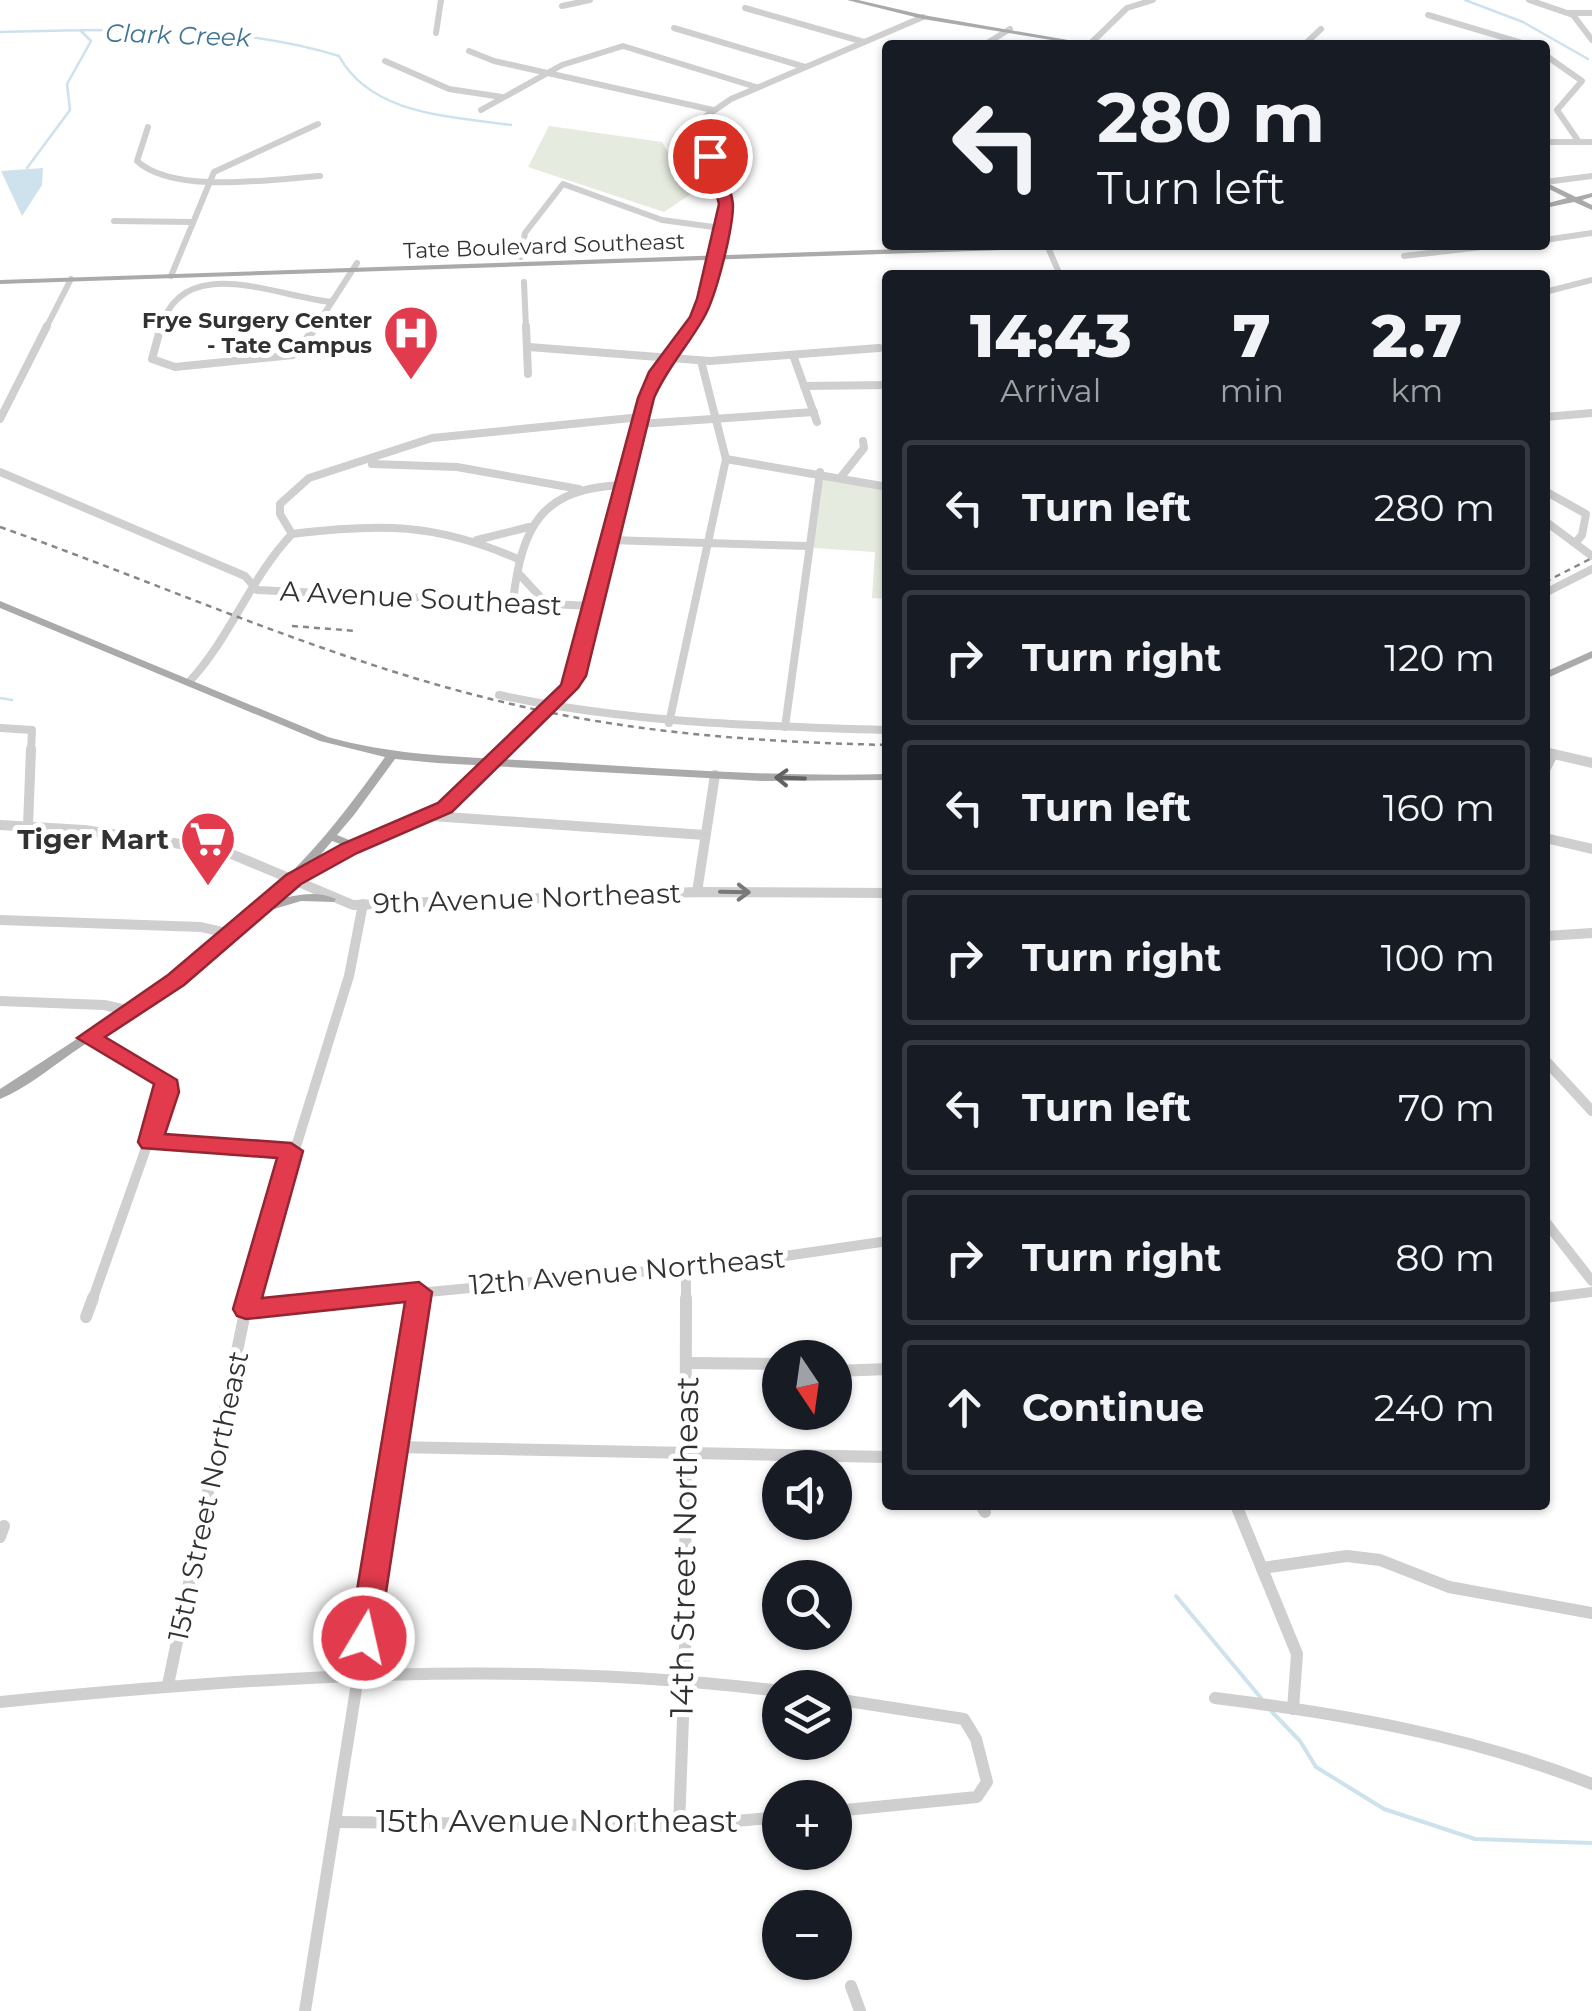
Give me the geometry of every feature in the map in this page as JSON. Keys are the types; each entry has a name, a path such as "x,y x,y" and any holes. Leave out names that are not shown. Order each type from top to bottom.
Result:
{"main road":[{"path":"850,0 922,17 1070,40"},
{"path":"1550,185 1591,203"},
{"path":"1550,205 1577,198"},
{"path":"1550,213 1591,203"},
{"name":"Tate Boulevard Southeast","path":"0,274 713,254 882,244"},
{"name":"Tate Boulevard Southeast","path":"355,266 520,257 882,250"},
{"name":"Tate Boulevard Southeast","path":"0,282 172,272"},
{"path":"0,604 324,740 392,757 716,775 882,777"},
{"path":"1550,674 1592,654"},
{"path":"0,1095 131,1011 255,914 332,837 392,757"},
{"path":"332,837 355,846"},
{"path":"255,914 287,900 330,898"}],"street":[{"path":"436,33 441,0"},
{"path":"562,6 590,0"},
{"path":"1096,40 1127,8 1153,0"},
{"path":"1529,0 1570,13 1592,13"},
{"path":"745,8 864,42"},
{"path":"1570,13 1592,40"},
{"path":"1428,14 1516,40"},
{"path":"293,879 355,846 430,816 458,798 490,762 552,706 576,676 651,385 700,311 726,204 717,182 717,162 678,140 713,110 756,88 922,17"},
{"path":"674,28 805,67"},
{"path":"1309,40 1320,28"},
{"path":"992,40 1010,29"},
{"path":"481,110 549,72 623,46 756,88"},
{"path":"469,51 494,61 713,110"},
{"path":"1550,59 1582,81 1563,98 1558,110 1579,142"},
{"path":"385,61 444,88 502,96"},
{"path":"172,272 209,179 226,165 318,124"},
{"path":"148,128 137,158 141,170 166,178 320,176"},
{"path":"1550,142 1592,142"},
{"path":"1550,182 1592,176"},
{"path":"520,257 525,233 562,184 655,218 721,228"},
{"path":"114,221 193,222"},
{"path":"1550,239 1592,233"},
{"path":"1404,256 1456,250"},
{"path":"332,302 249,284 189,286 175,294 152,355 156,363 170,367 289,357 302,348 332,302 355,266"},
{"path":"0,419 71,279"},
{"path":"1550,291 1592,280"},
{"path":"524,282 528,374"},
{"path":"529,347 700,361 878,348"},
{"path":"792,355 817,422"},
{"path":"669,723 705,542 726,459 719,419 700,361"},
{"path":"804,386 882,385"},
{"path":"292,534 280,514 282,498 309,478 432,438 814,412"},
{"path":"1550,416 1592,412"},
{"path":"841,477 862,451 863,441"},
{"path":"726,459 820,472 882,486"},
{"path":"360,464 458,467 579,489 624,485"},
{"path":"0,472 245,576 251,586"},
{"path":"786,727 806,546 820,472"},
{"path":"513,601 520,576 518,559 530,527 549,504 579,489"},
{"path":"1550,494 1586,514 1582,536 1575,543"},
{"path":"189,682 239,614 264,562 292,534 364,524 442,528 518,559"},
{"path":"1550,525 1592,556"},
{"path":"477,540 530,527"},
{"path":"609,540 806,546"},
{"path":"1550,590 1592,568"},
{"path":"520,576 547,604"},
{"name":"A Avenue Southeast","path":"251,586 256,590 592,606"},
{"path":"499,695 669,723 882,730"},
{"path":"0,728 32,730 28,826"},
{"path":"1550,753 1592,763"},
{"path":"697,892 716,775"},
{"path":"430,816 705,836"},
{"name":"9th Avenue Northeast","path":"0,825 84,830 222,850 330,898 363,904 697,892 882,893"},
{"path":"1550,839 1592,849"},
{"name":"15th Street Northeast","path":"168,1685 246,1309 291,1151 349,976 363,904"},
{"path":"0,920 201,927 231,934"},
{"path":"1550,936 1592,933"},
{"path":"0,1001 104,1004 131,1011"},
{"path":"86,1317 167,1092 166,1080 88,1038"},
{"path":"1550,1065 1592,1111"},
{"path":"150,1142 291,1151"},
{"path":"1550,1227 1592,1281"},
{"name":"12th Avenue Northeast","path":"246,1309 686,1268 882,1242"},
{"name":"14th Street Northeast","path":"678,1826 684,1676 686,1268"},
{"path":"305,2011 419,1292"},
{"path":"1550,1297 1592,1292"},
{"path":"686,1363 762,1364"},
{"path":"852,1370 882,1369"},
{"path":"394,1447 882,1458"},
{"path":"1238,1510 1297,1654 1294,1708"},
{"path":"1262,1568 1346,1556 1380,1560 1449,1587 1592,1613"},
{"path":"0,1702 358,1670 684,1676 762,1688"},
{"path":"1215,1698 1294,1708 1515,1753 1592,1784"},
{"path":"852,1702 964,1719 976,1739 987,1782 977,1796 852,1809"},
{"name":"15th Avenue Northeast","path":"335,1822 678,1826 762,1819"},
{"path":"851,1986 860,2011"}],"shaded area":[{"path":"549,126 662,142 692,193 664,212 528,167"},
{"path":"823,477 882,487 882,599 872,598 875,552 813,548"}],"water":[{"path":"43,168 42,185 22,216 1,171"}],"waterway":[{"path":"1465,0 1523,22 1588,59"},
{"name":"Clark Creek","path":"81,31 171,30 297,45 339,56 353,76 392,102 439,115 511,125"},
{"name":"Clark Creek","path":"0,32 81,31"},
{"path":"27,168 70,110 67,84 91,41 81,31"},
{"path":"0,698 12,700"},
{"path":"1176,1596 1261,1698"},
{"path":"1272,1712 1300,1741 1316,1767 1384,1809 1475,1839 1592,1843"}],"railway":[{"path":"0,527 375,666 503,702 550,713 694,734 882,745"},
{"path":"1550,579 1592,558"},
{"path":"292,626 357,631"}],"place":[{"name":"Frye Surgery Center - Tate Campus","path":"411,382"},
{"name":"Tiger Mart","path":"208,888"}],"route":[{"path":"364,1638 419,1292 246,1309 255,1266 291,1151 150,1142 167,1092 166,1080 88,1038 176,980 293,879 349,848 445,808 568,688 576,676 646,398 657,372 697,317 704,299 726,204 717,182 717,162 710,156"}]}
